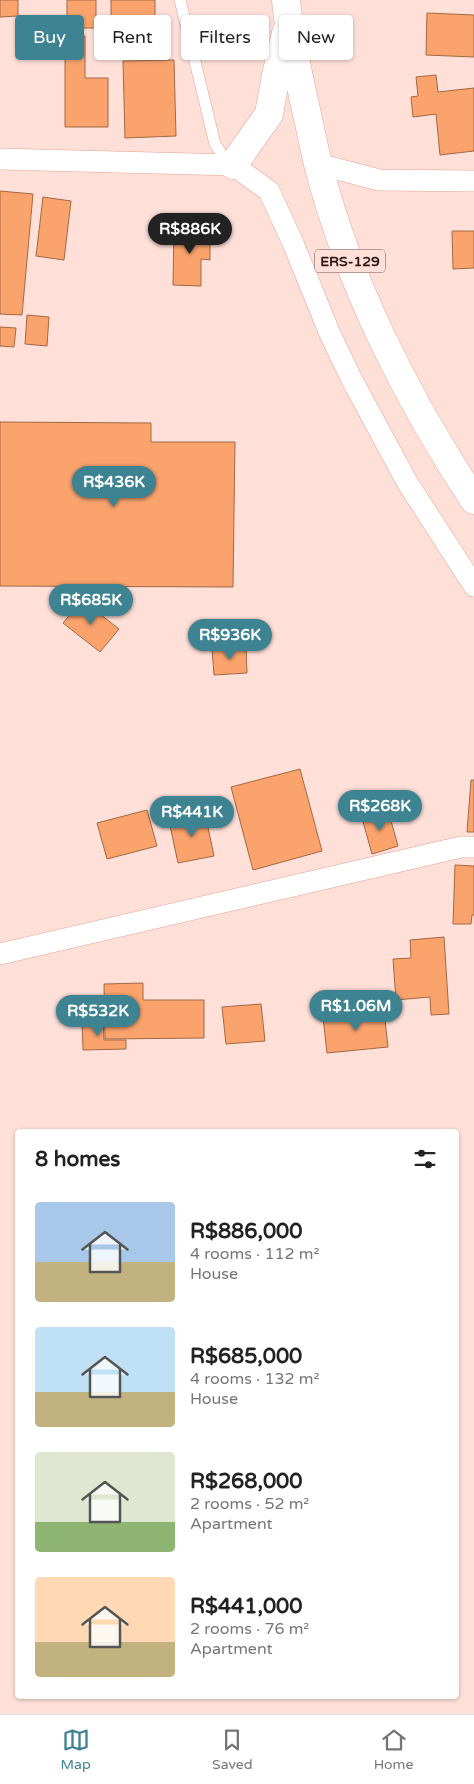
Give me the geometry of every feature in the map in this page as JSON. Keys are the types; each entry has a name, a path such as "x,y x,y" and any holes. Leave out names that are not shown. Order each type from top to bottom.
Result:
{"main road":[{"path":"231,165 269,114 287,13"},
{"name":"ERS-129","path":"287,13 318,164 344,245 368,305 409,393 474,500"}],"street":[{"path":"0,159 231,165 269,191 293,243 330,334 352,380 407,482 474,586"},
{"path":"318,164 379,180 474,181"},
{"path":"0,954 461,847 474,847"}],"lane":[{"path":"180,0 215,144 231,165"}],"building":[{"path":"0,0 18,0 18,15 0,17"},
{"path":"67,0 96,0 94,28 84,28 84,15 67,15"},
{"path":"111,0 155,0 155,15 111,15"},
{"path":"427,13 474,15 474,57 426,55"},
{"path":"85,36 85,78 108,78 108,127 65,127 65,60 84,60"},
{"path":"174,60 176,136 125,138 123,61"},
{"path":"436,75 438,92 474,88 474,151 440,155 436,114 413,117 411,97 418,96 416,77"},
{"path":"0,191 33,194 22,315 0,314"},
{"path":"43,197 71,201 64,260 36,256"},
{"path":"174,227 195,227 195,232 210,232 210,260 201,259 201,286 173,285"},
{"path":"452,231 474,231 474,268 453,269"},
{"path":"27,315 49,317 47,346 25,344"},
{"path":"0,327 16,328 14,347 0,346"},
{"path":"0,422 151,423 151,442 235,442 233,587 0,586"},
{"path":"82,600 119,629 100,652 63,623"},
{"path":"246,647 247,673 214,675 212,649"},
{"path":"300,769 322,851 253,870 231,787"},
{"path":"471,780 474,780 474,832 467,832"},
{"path":"147,810 157,846 107,859 97,823"},
{"path":"388,810 398,846 372,854 362,818"},
{"path":"205,813 214,856 178,863 169,821"},
{"path":"455,865 474,866 474,915 472,915 471,924 453,924"},
{"path":"444,937 449,1014 431,1015 430,997 396,1000 393,959 411,958 410,940"},
{"path":"143,983 143,1000 204,1000 204,1038 105,1039 104,984"},
{"path":"261,1004 265,1041 226,1044 222,1007"},
{"path":"384,1011 388,1047 327,1053 323,1017"},
{"path":"82,1020 103,1020 104,1040 126,1040 126,1049 83,1050"}]}
